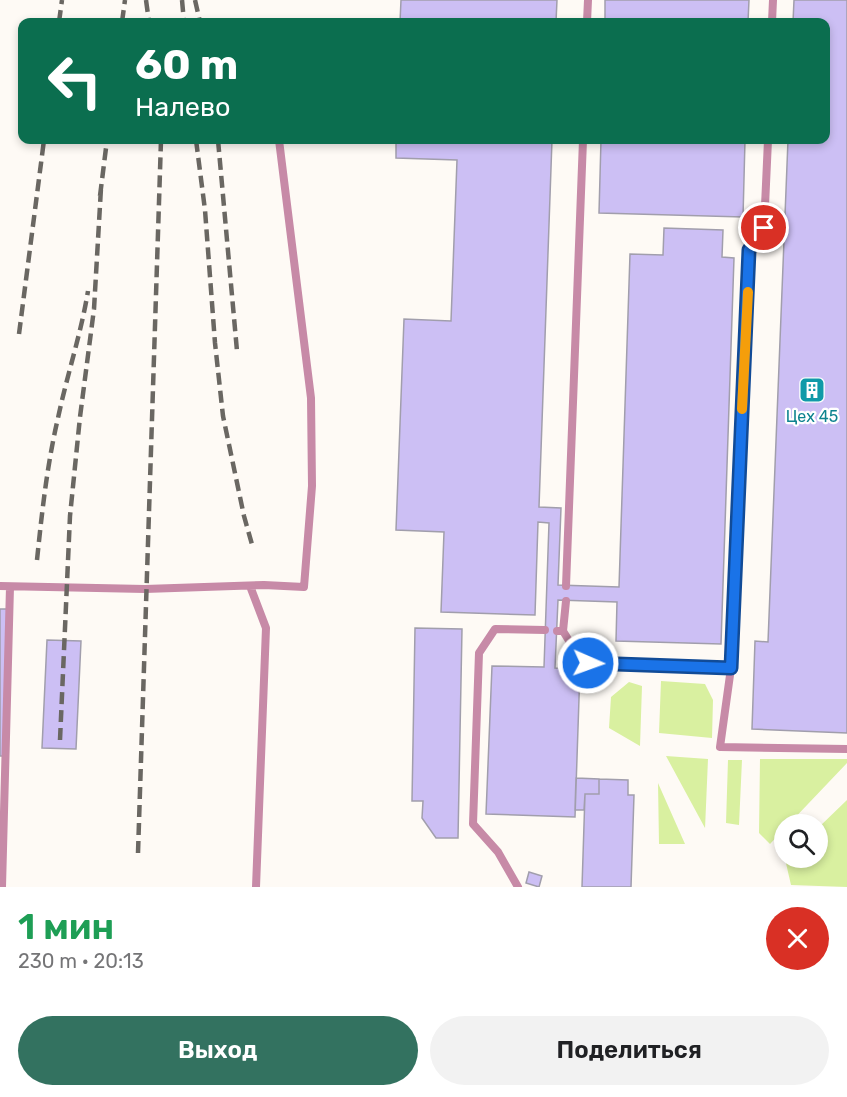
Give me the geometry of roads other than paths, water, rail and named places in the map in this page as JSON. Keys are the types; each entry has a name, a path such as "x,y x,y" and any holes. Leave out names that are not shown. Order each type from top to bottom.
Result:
{"lane":[{"path":"587,18 588,0"},
{"path":"772,18 773,0"},
{"path":"0,586 145,589 250,585 304,587 312,486 311,398 279,144"},
{"path":"566,585 582,144"},
{"path":"768,144 764,228 749,250 731,668 720,747 847,749"},
{"path":"250,585 266,628 256,887"},
{"path":"2,887 10,587"},
{"path":"566,601 560,631 588,663 731,668"},
{"path":"518,887 498,852 473,824 479,653 495,629 545,630"}],"railway":[{"path":"60,18 62,0"},
{"path":"123,18 125,0"},
{"path":"146,0 148,18"},
{"path":"182,0 184,18"},
{"path":"195,0 199,18"},
{"path":"19,334 43,144"},
{"path":"100,196 106,144"},
{"path":"138,853 161,144"},
{"path":"197,144 205,210 223,416 253,548"},
{"path":"218,144 237,351"},
{"path":"60,740 70,516 94,309 101,188"},
{"path":"37,560 51,453 88,291"}],"place":[{"name":"Цех 45","path":"812,390"}]}
